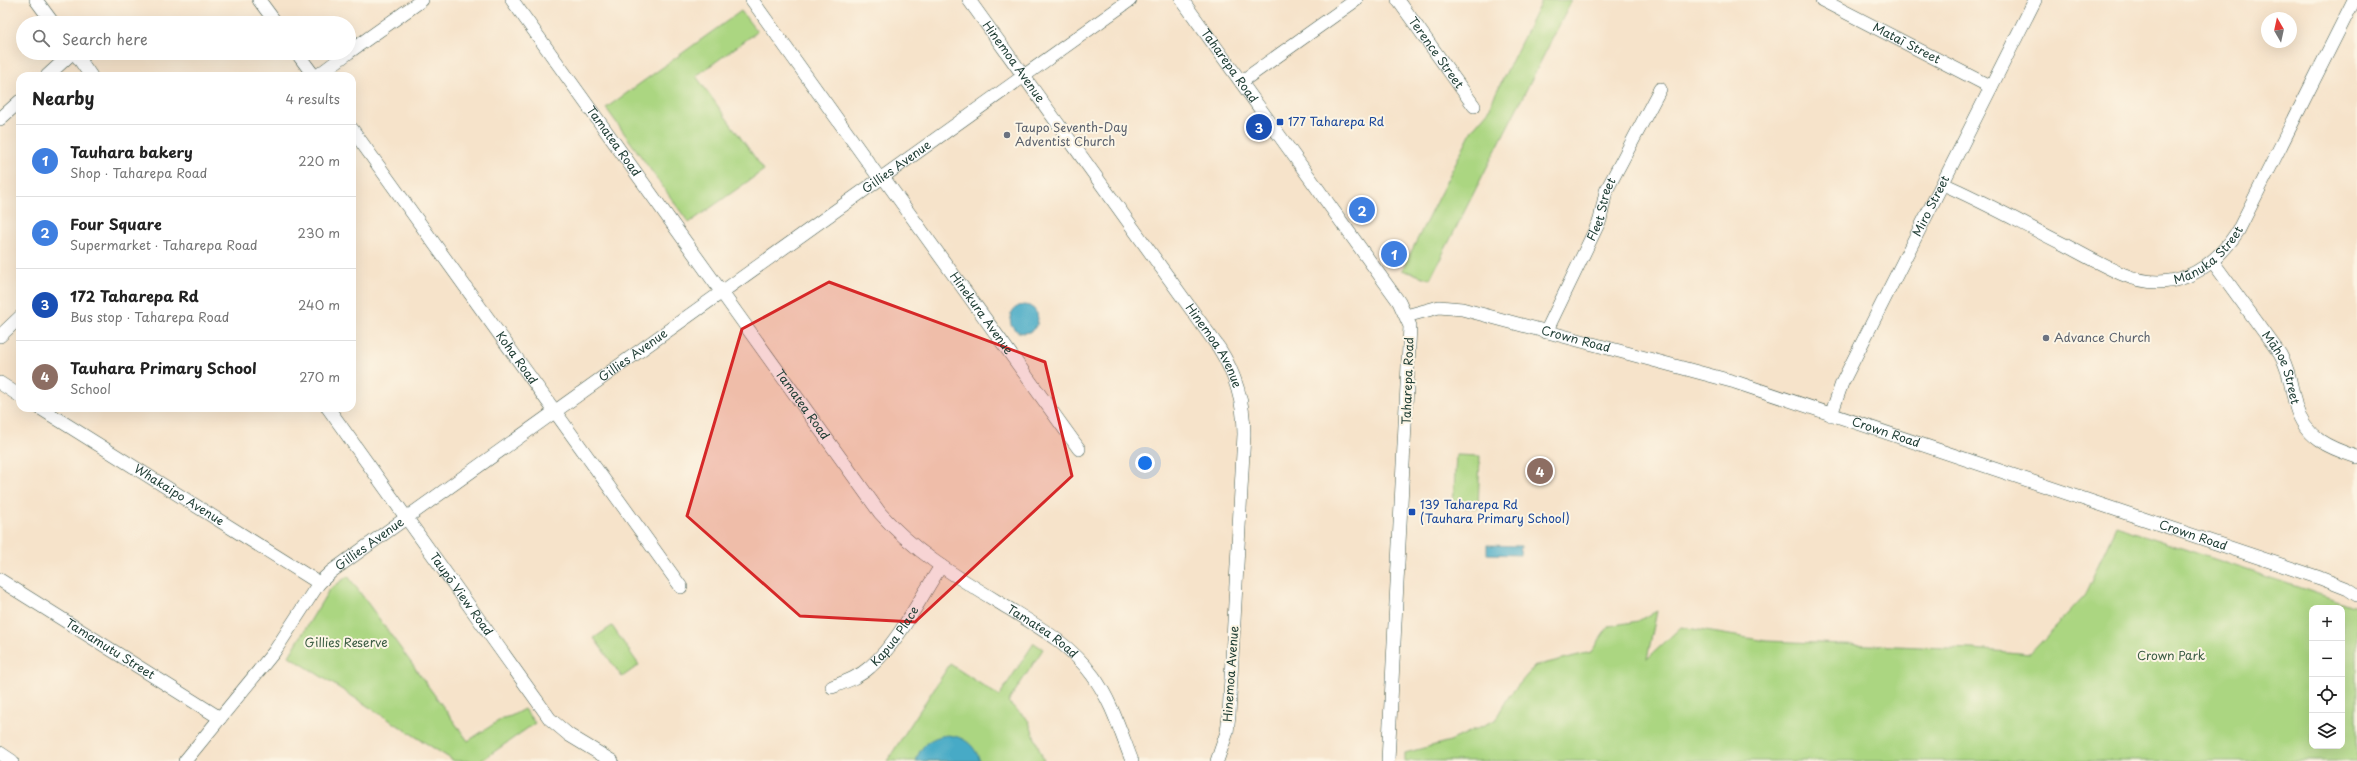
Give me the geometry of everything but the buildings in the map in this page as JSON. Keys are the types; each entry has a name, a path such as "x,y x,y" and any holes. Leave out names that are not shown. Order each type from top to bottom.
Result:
{"street":[{"path":"36,0 48,16"},
{"path":"260,0 271,16"},
{"path":"356,48 422,0"},
{"name":"Tamatea Road","path":"512,0 880,513 906,541 941,566 1051,635 1080,660 1094,676 1104,694 1132,761"},
{"name":"Hinekura Avenue","path":"752,0 1079,449"},
{"name":"Hinemoa Avenue","path":"969,0 1219,348 1238,386 1244,434 1229,715 1227,732 1217,761"},
{"name":"Gillies Avenue","path":"185,761 274,652 319,583 407,518 1130,0"},
{"name":"Taharepa Road","path":"1182,0 1399,302 1410,326 1388,761"},
{"path":"1241,82 1356,0"},
{"name":"Terence Street","path":"1398,0 1474,106"},
{"name":"Mataī Street","path":"1822,0 1991,87"},
{"name":"Miro Street","path":"1831,415 1842,384 2035,0"},
{"name":"Mānuka Street","path":"1943,184 2123,275 2160,282 2178,280 2192,275 2213,262 2228,247 2238,231 2354,0"},
{"path":"52,72 65,60"},
{"path":"78,60 88,72"},
{"path":"302,60 312,72"},
{"path":"321,72 339,60"},
{"name":"Fleet Street","path":"1546,332 1600,220 1606,191 1660,89"},
{"path":"0,119 16,105"},
{"name":"Koha Road","path":"356,135 681,587"},
{"name":"Māhoe Street","path":"2213,262 2280,354 2287,366 2296,408 2302,421 2312,435 2330,449 2357,457"},
{"name":"Crown Road","path":"1406,316 1427,309 1450,308 1735,382 2320,578 2348,589 2357,595"},
{"path":"0,336 16,322"},
{"path":"0,383 16,393"},
{"name":"Whakaipo Avenue","path":"46,412 319,583"},
{"name":"Taupō View Road","path":"331,412 550,719 569,735 612,761"},
{"name":"Kapua Place","path":"832,687 854,678 870,668 889,647 941,566"},
{"name":"Tamamutu Street","path":"0,580 220,718"},
{"path":"0,753 12,761"}],"highlighted area":[{"path":"829,282 1045,362 1072,476 915,622 800,616 687,516 742,329"}],"green space":[{"path":"1542,0 1572,0 1430,279 1402,270 1472,130 1490,109 1491,103"},
{"path":"741,11 757,32 696,76 764,170 689,223 606,108"},
{"path":"1456,455 1480,456 1478,508 1453,507"},
{"name":"Crown Park","path":"2116,526 2357,607 2357,761 1405,761 1405,753 1450,741 1495,720 1509,696 1535,666 1591,652 1609,626 1638,621 1657,611 1647,659 1681,627 1766,641 1972,649 2030,654 2084,596"},
{"name":"Gillies Reserve","path":"348,576 468,741 503,718 511,716 524,709 535,723 481,761 454,761 289,656 329,590"},
{"path":"612,626 639,665 622,677 594,638"},
{"path":"1034,643 1043,649 1008,702 1028,720 1044,761 887,761 950,664 999,696"}],"water":[{"path":"1024,305 1030,306 1034,309 1037,313 1037,325 1034,329 1030,332 1024,333 1018,332 1014,329 1011,325 1010,319 1011,313 1014,309 1018,306"},
{"path":"1487,545 1521,546 1520,555 1487,554"},
{"path":"947,735 959,737 968,742 975,750 980,761 916,761 923,746 931,740"}],"place":[{"name":"177 Taharepa Rd","path":"1280,122"},
{"name":"172 Taharepa Rd","path":"1259,127"},
{"name":"Taupo Seventh-Day Adventist Church","path":"1007,135"},
{"name":"Four Square","path":"1362,210"},
{"name":"Tauhara bakery","path":"1394,254"},
{"name":"Advance Church","path":"2046,338"},
{"name":"Tauhara Primary School","path":"1540,471"},
{"name":"139 Taharepa Rd (Tauhara Primary School)","path":"1412,512"}]}
